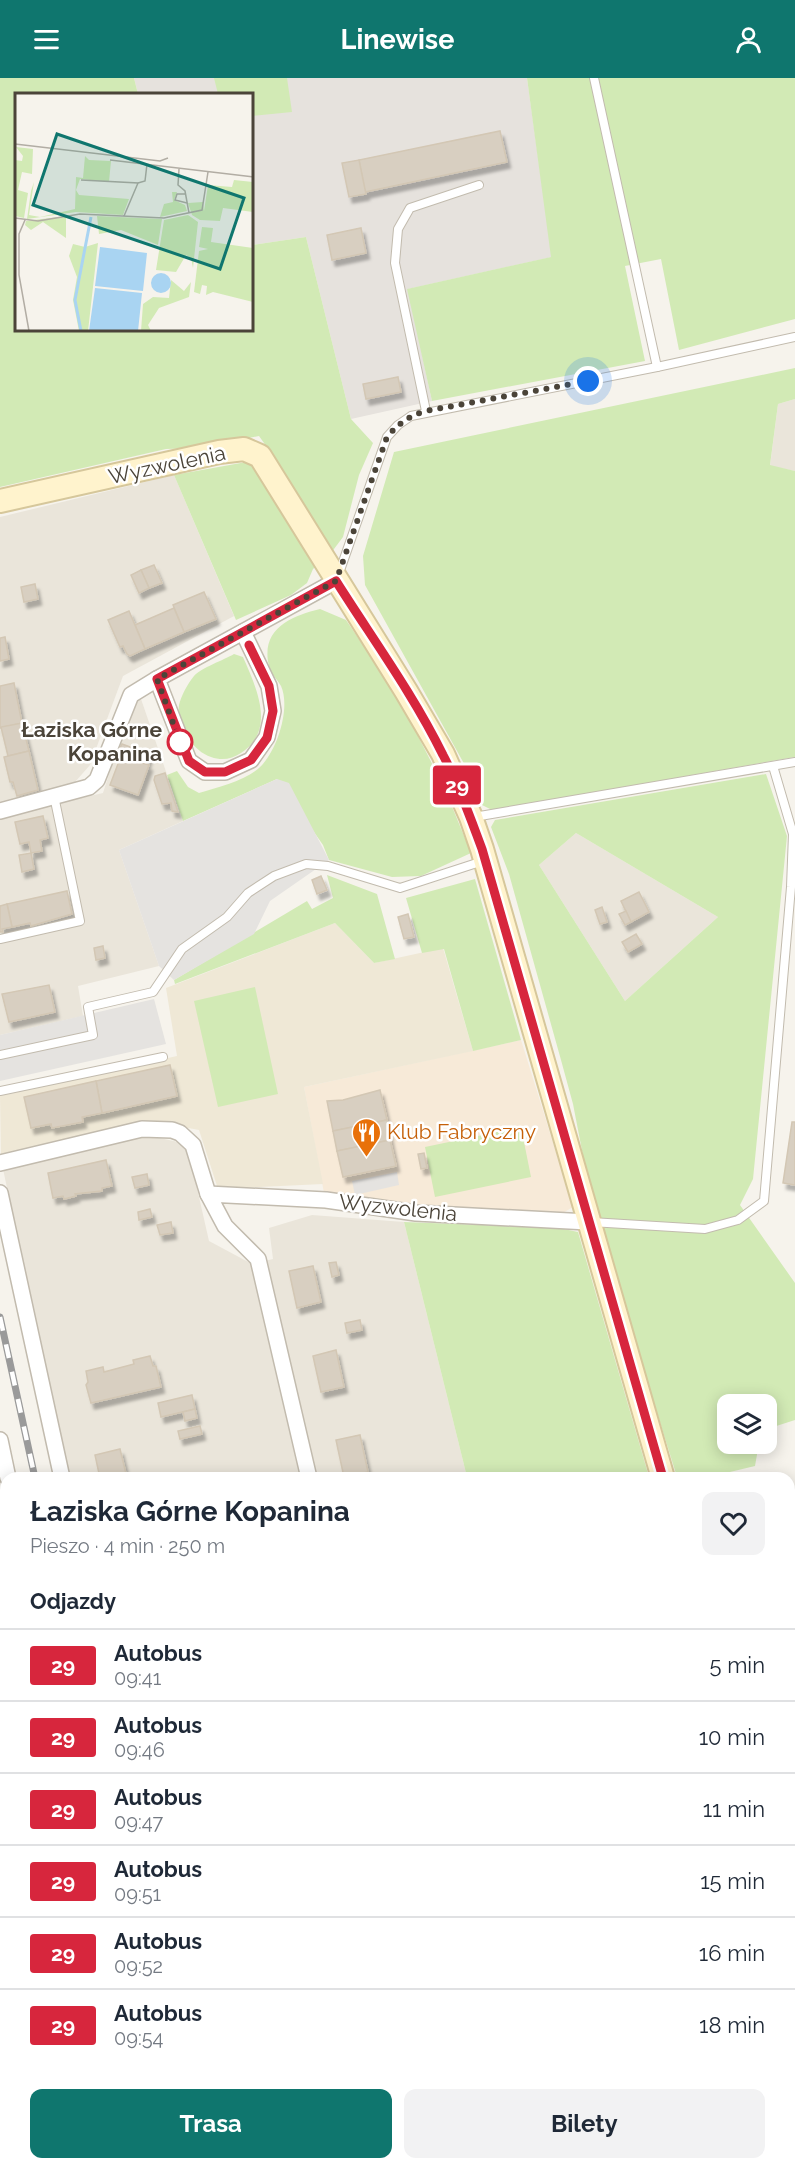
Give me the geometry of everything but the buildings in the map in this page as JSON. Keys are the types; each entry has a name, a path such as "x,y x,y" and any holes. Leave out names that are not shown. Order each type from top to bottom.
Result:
{"street":[{"name":"Wyzwolenia","path":"0,501 219,452 244,449 260,456 443,754 471,817 661,1472"},
{"path":"0,811 89,787 97,780 131,696 157,679 336,581"},
{"path":"157,679 189,761 205,772 225,772 251,760 267,738 273,711 269,686 243,632"},
{"path":"0,1163 142,1129 180,1132 193,1145 208,1194 225,1226 258,1259 308,1472"},
{"path":"0,1193 61,1472"},
{"name":"Wyzwolenia","path":"208,1194 326,1200 416,1213 588,1222"},
{"path":"0,1440 7,1472"}],"lane":[{"path":"594,78 657,367"},
{"path":"426,411 395,263 398,229 410,208 479,185"},
{"path":"336,581 387,437 411,416 426,411 657,367 795,337"},
{"path":"471,817 795,762"},
{"path":"588,1222 705,1229 738,1220 764,1201 790,899 793,834 773,766"},
{"path":"0,939 80,921 54,796"},
{"path":"0,1055 93,1035 88,1007 153,992 182,949 227,917 248,892 274,876 306,864 328,866 400,888 485,860"},
{"path":"0,1091 163,1057"}],"shaded area":[{"path":"134,78 527,78 552,257 408,289 432,401 351,419 306,237 254,245 254,93 138,93"},
{"path":"795,399 795,471 770,466 778,404"},
{"path":"174,475 234,616 123,676 90,765 75,782 0,803 0,517"},
{"path":"141,699 183,821 119,850 159,966 78,986 83,1016 0,1035 0,817 103,793 132,703"},
{"path":"277,779 289,783 329,860 270,901 254,934 174,980 159,966 119,850"},
{"path":"576,833 718,917 625,1001 539,865"},
{"path":"335,923 374,963 443,948 473,1051 304,1087 323,1184 218,1189 199,1130 151,1121 1,1158 0,1095 177,1056 166,988"},
{"path":"154,999 166,1044 0,1081 0,1035"},
{"path":"521,1040 573,1207 561,1214 424,1209 324,1193 304,1087"},
{"path":"146,1135 187,1144 209,1241 252,1264 273,1259 269,1228 312,1215 404,1222 466,1472 67,1472 3,1169"},
{"path":"397,1172 399,1185 355,1195 352,1181"}],"green space":[{"path":"0,78 134,78 138,93 15,93 15,332 254,332 254,245 306,237 351,419 373,443 359,475 343,537 331,553 313,569 307,583 291,595 236,620 174,475 274,457 259,436 198,448 166,449 0,487"},
{"path":"214,78 287,78 292,112 254,116 254,93 218,93"},
{"path":"527,78 795,78 795,319 679,350 661,259 625,266 645,361 432,401 407,289 551,257"},
{"path":"795,368 795,399 778,404 770,465 795,471 795,757 492,810 482,805 467,769 365,585 363,556 394,452"},
{"path":"320,609 346,620 397,695 444,787 471,853 421,876 392,877 329,860 323,845 277,779 183,821 167,775 177,771 188,787 199,793 253,773 266,761 277,741 284,706 281,686 269,666 267,653 269,642 280,626 289,620"},
{"path":"234,654 243,657 253,681 258,694 261,720 252,744 234,757 219,759 204,754 192,743 180,720 179,705 185,690 197,673"},
{"path":"766,774 787,836 753,1179 740,1205 795,1283 795,1420 777,1426 777,1394 717,1394 717,1454 757,1454 755,1466 730,1472 675,1472 592,1202 573,1104 509,874 491,827 495,820","holes":["576,833 718,917 625,1001 539,865"]},
{"path":"327,875 377,894 395,959 374,963 335,923 175,984 174,980 307,901 312,909 333,898"},
{"path":"475,879 521,1040 473,1051 444,949 422,953 406,898"},
{"path":"255,987 278,1094 218,1107 194,1001"},
{"path":"521,1127 531,1177 435,1197 425,1147"},
{"path":"404,1222 559,1228 578,1232 648,1472 466,1472"}],"railway":[{"path":"0,1317 34,1472"}],"bus line":[{"name":"29","path":"249,645 269,686 273,711 267,738 251,760 225,772 205,772 189,761 157,679 336,581 443,754 471,817 482,849 661,1472"}],"place":[{"name":"Łaziska Górne Kopanina","path":"180,742"},
{"name":"Klub Fabryczny","path":"366,1158"}],"route":[{"path":"180,742 157,679 336,581 387,437 398,425 411,416 426,411 588,381"}]}
